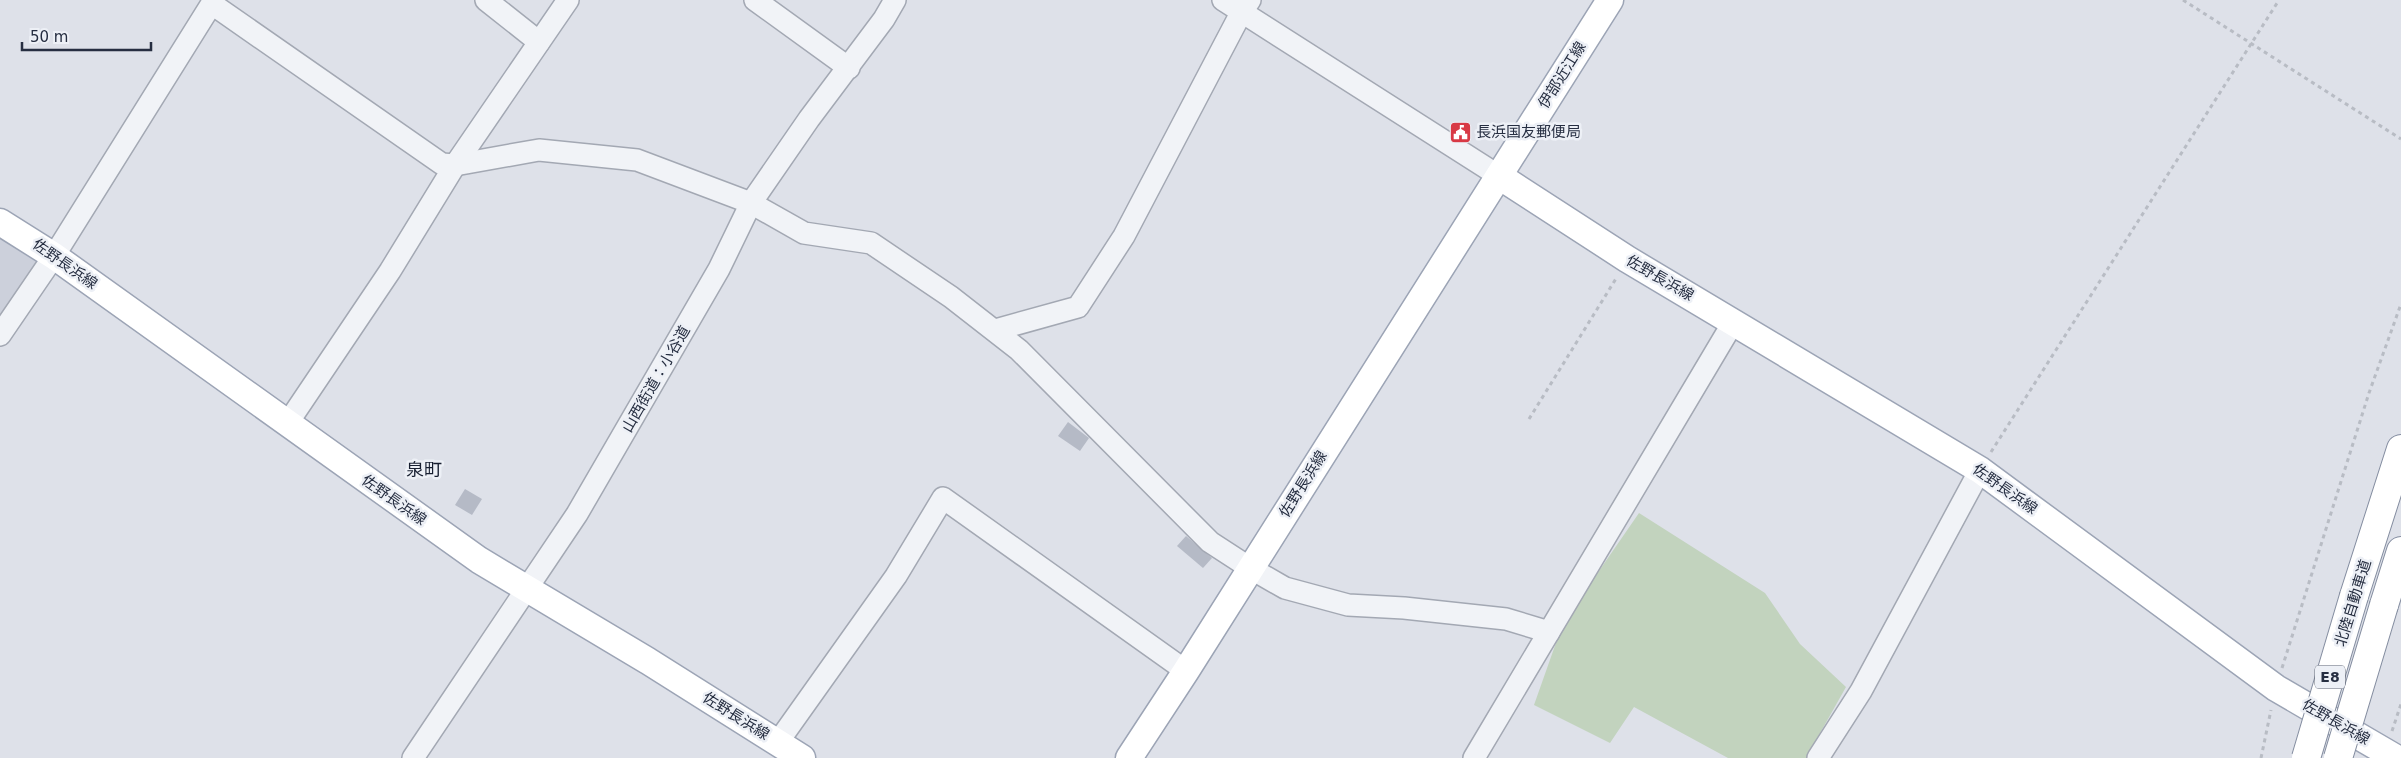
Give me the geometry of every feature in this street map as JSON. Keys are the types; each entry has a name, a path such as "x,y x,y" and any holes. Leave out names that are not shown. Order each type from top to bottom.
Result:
{"highway":[{"name":"北陸自動車道","path":"2306,758 2354,596 2401,449"},
{"name":"北陸自動車道","path":"2338,758 2401,551"}],"main road":[{"name":"伊部近江線","path":"1498,176 1610,0"},
{"name":"佐野長浜線","path":"1128,758 1186,671 1498,176 1627,259 1734,321 1980,470 2276,688 2388,756"},
{"name":"佐野長浜線","path":"0,222 54,256 479,560 802,758"}],"street":[{"path":"486,0 539,42"},
{"path":"287,424 390,271 455,165 568,0"},
{"path":"755,0 850,68"},
{"name":"山西街道：小谷道","path":"413,758 529,589 577,514 690,320 719,268 751,203 809,119 850,68 895,0"},
{"path":"1223,0 1245,6 1498,176"},
{"path":"0,335 54,256 213,2 442,164 455,165 538,150 637,160 751,203 804,234 871,243 951,297 1020,350 1210,542 1285,588 1348,605 1404,608 1506,619 1549,632"},
{"path":"994,330 1078,307 1124,236 1245,6"},
{"path":"1474,758 1734,321"},
{"path":"1818,758 1861,691 1980,470"},
{"path":"778,742 896,576 943,498 1186,671"}],"path":[{"path":"2183,0 2401,139"},
{"path":"1980,470 2279,0"},
{"path":"1529,419 1627,259"},
{"path":"2261,758 2276,688 2368,393 2401,304"},
{"path":"2388,756 2401,704"}],"shaded area":[{"path":"0,234 42,260 0,321"}],"green space":[{"path":"1639,513 1765,593 1800,644 1846,687 1806,758 1728,758 1634,707 1610,743 1534,705 1563,623"}],"building":[{"path":"1068,422 1089,438 1080,451 1058,436"},
{"path":"465,489 482,499 472,515 455,505"},
{"path":"1186,536 1212,558 1203,568 1177,546"}],"place":[{"name":"長浜国友郵便局","path":"1460,132"}],"district":[{"name":"泉町","path":"424,469"}]}
